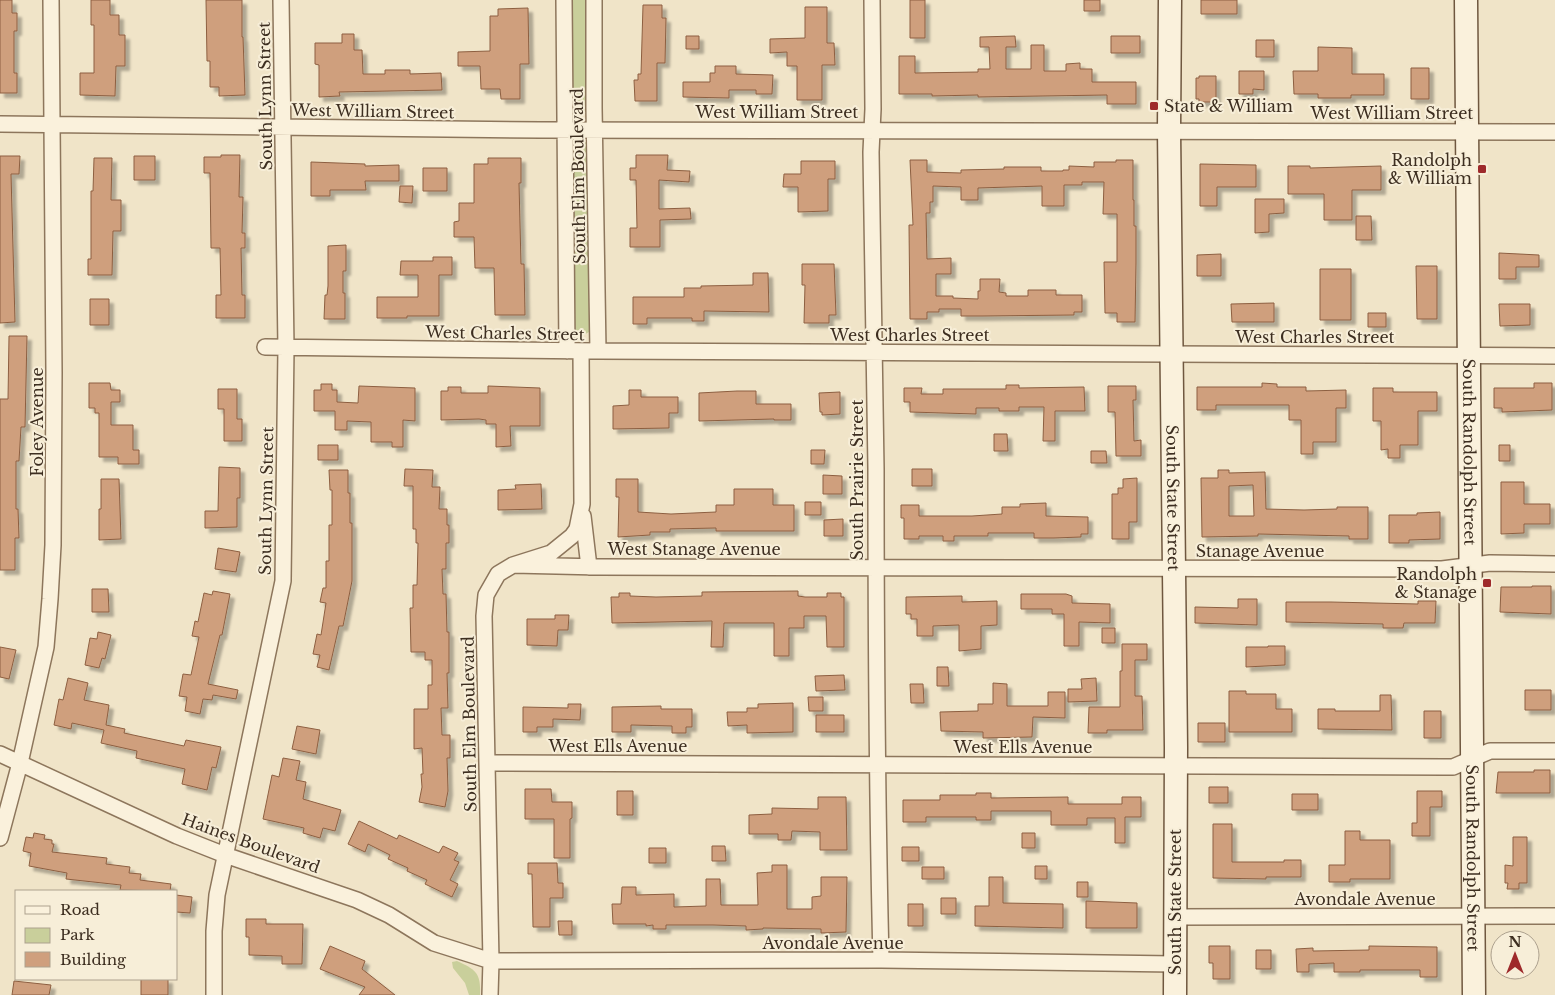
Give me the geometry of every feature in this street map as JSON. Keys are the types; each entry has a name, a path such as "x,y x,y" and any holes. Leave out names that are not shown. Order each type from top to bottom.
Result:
{"main road":[{"name":"South State Street","path":"1170,0 1169,130 1176,766 1175,995"},
{"name":"South Randolph Street","path":"1466,0 1474,995"}],"street":[{"name":"Foley Avenue","path":"0,838 20,763 46,647 53,545 54,362 51,0"},
{"name":"South Lynn Street","path":"214,995 214,931 217,895 283,581 286,348 281,0"},
{"name":"South Elm Boulevard","path":"564,0 566,130 574,351 582,504 589,567"},
{"name":"South Elm Boulevard","path":"594,0 598,351"},
{"name":"South Prairie Street","path":"872,0 876,468 875,567 881,960"},
{"name":"West William Street","path":"0,124 566,130 1555,132"},
{"name":"West Charles Street","path":"265,347 574,351 1555,356"},
{"name":"South Elm Boulevard","path":"490,995 492,962 484,616 486,595 498,574 513,565 535,560 551,553 572,536 577,529 582,504"},
{"name":"Stanage Avenue","path":"875,567 1442,569 1490,563 1555,564"},
{"name":"West Stanage Avenue","path":"513,565 589,567 875,567"},
{"name":"West Ells Avenue","path":"487,763 1453,767 1490,750 1555,751"},
{"name":"Haines Boulevard","path":"0,754 177,836 225,855 357,900 389,915 434,943 492,962"},
{"name":"Avondale Avenue","path":"1175,917 1555,916"},
{"name":"Avondale Avenue","path":"492,962 881,960 1174,964"}],"green space":[{"path":"570,0 589,0 587,112 580,116 573,114 570,108"},
{"path":"574,142 586,142 590,149 590,323 589,332 580,337 572,331 570,149"},
{"path":"457,961 469,967 476,974 480,982 480,995 469,995 465,983 453,968 452,962"}],"building":[{"path":"0,0 12,0 12,13 17,13 17,31 14,31 14,73 17,73 17,93 0,93"},
{"path":"91,0 110,0 110,15 119,15 119,35 125,35 125,66 116,66 115,96 80,95 80,73 94,73 94,25 91,25"},
{"path":"206,0 242,0 245,95 219,96 219,87 210,87 210,61 207,61"},
{"path":"910,0 925,0 925,38 910,38"},
{"path":"1084,0 1100,0 1100,11 1084,11"},
{"path":"1201,0 1237,0 1237,14 1201,14"},
{"path":"643,5 662,5 662,18 666,18 665,63 657,63 657,101 635,101 634,80 638,80 638,74 641,74"},
{"path":"805,7 827,7 827,43 834,43 835,65 822,65 822,100 797,100 797,66 787,66 787,52 770,53 770,39 805,38"},
{"path":"528,8 529,64 520,64 520,99 501,99 500,89 481,89 480,66 458,66 458,52 490,51 490,16 498,16 498,9"},
{"path":"342,34 354,34 354,50 362,50 363,74 385,74 385,70 410,70 410,74 441,73 442,90 339,92 340,96 319,97 319,65 315,64 315,43 342,43"},
{"path":"686,36 699,36 699,49 686,49"},
{"path":"1015,36 1016,47 1006,47 1006,69 1031,69 1031,45 1044,45 1044,71 1066,71 1066,64 1080,63 1080,69 1092,69 1092,82 1136,82 1136,104 1107,104 1107,95 978,97 978,95 932,96 932,94 899,94 899,56 915,56 915,73 978,72 978,69 990,69 989,47 980,47 980,37"},
{"path":"1111,36 1140,36 1140,53 1111,53"},
{"path":"1256,40 1274,40 1274,57 1256,57"},
{"path":"1318,47 1352,48 1352,74 1384,74 1384,95 1318,98 1318,94 1294,94 1293,71 1318,71"},
{"path":"715,66 736,66 736,74 773,75 772,94 756,94 756,90 729,90 729,98 683,97 683,82 710,82 710,73 715,73"},
{"path":"1411,68 1429,68 1429,99 1411,99"},
{"path":"1239,71 1264,71 1264,90 1253,89 1253,94 1239,94"},
{"path":"1199,76 1216,76 1216,102 1199,102 1199,99 1196,99 1196,78 1199,78"},
{"path":"221,155 240,155 239,197 243,197 242,233 245,233 245,248 241,248 242,295 245,295 245,318 216,318 216,295 221,295 220,248 211,248 210,173 204,173 204,157 221,157"},
{"path":"636,155 668,155 667,170 690,171 689,182 659,180 659,209 690,208 691,219 660,220 660,247 630,247 630,228 637,228 636,180 630,180 630,168 636,168"},
{"path":"0,156 20,156 19,174 11,174 15,322 0,323"},
{"path":"134,156 155,156 155,180 134,180"},
{"path":"94,158 112,158 111,200 121,200 121,231 113,231 112,275 88,275 88,259 91,259 91,191 93,191"},
{"path":"488,158 521,158 521,183 519,183 521,264 524,264 525,315 495,315 494,268 475,268 474,237 454,237 454,222 459,221 459,203 474,203 474,164 488,164"},
{"path":"910,160 927,160 927,172 961,173 961,170 1004,169 1004,167 1041,167 1041,171 1063,171 1069,170 1069,166 1094,167 1094,162 1133,160 1134,226 1136,226 1135,322 1117,322 1117,313 1105,313 1104,262 1117,262 1117,214 1103,214 1104,182 1082,182 1082,185 1064,185 1064,206 1042,206 1042,186 978,188 978,200 961,200 961,187 933,186 933,202 930,202 930,213 926,213 927,259 951,258 951,274 936,274 936,296 978,299 980,279 1000,279 999,292 1006,293 1006,296 1028,296 1028,290 1056,290 1056,295 1082,295 1082,312 1074,312 1074,315 961,316 961,309 939,309 939,312 927,312 927,319 910,319 909,225 913,225"},
{"path":"801,161 835,161 835,179 828,179 828,211 798,212 798,187 783,187 784,174 801,174"},
{"path":"311,162 365,164 365,166 399,165 399,181 365,181 366,190 330,190 330,196 311,196"},
{"path":"1200,164 1256,165 1256,187 1217,187 1217,206 1200,206"},
{"path":"1288,166 1310,166 1310,168 1381,166 1381,190 1352,190 1352,220 1324,220 1324,194 1288,194"},
{"path":"423,168 447,168 447,191 423,191"},
{"path":"400,186 413,186 412,203 399,202"},
{"path":"1255,199 1284,199 1284,213 1269,214 1269,232 1255,233"},
{"path":"1356,216 1371,216 1372,240 1356,240"},
{"path":"346,245 346,271 343,271 345,319 324,319 325,295 327,295 328,286 328,246"},
{"path":"1499,253 1539,255 1539,267 1516,267 1516,279 1499,279"},
{"path":"1221,254 1221,276 1197,276 1197,255"},
{"path":"433,257 452,257 452,275 439,275 439,316 377,318 377,297 418,297 418,275 400,275 401,261 433,261"},
{"path":"802,264 834,264 836,315 829,315 829,323 804,323 805,285 802,285"},
{"path":"1416,266 1437,266 1437,319 1417,319"},
{"path":"1320,269 1351,269 1351,320 1320,320"},
{"path":"753,273 768,273 769,312 704,311 704,321 692,321 692,318 647,318 647,324 633,324 633,297 684,297 684,288 753,285"},
{"path":"90,299 109,299 109,325 90,325"},
{"path":"1274,303 1274,322 1232,322 1231,304"},
{"path":"1499,304 1530,304 1530,325 1500,326"},
{"path":"1368,313 1386,313 1386,327 1368,327"},
{"path":"9,336 27,336 25,427 21,427 19,461 16,461 16,509 18,509 19,538 15,538 15,570 0,570 0,399 8,399"},
{"path":"89,383 110,383 111,390 120,390 120,402 111,402 111,425 133,425 133,450 139,450 139,464 118,464 118,457 99,457 99,413 95,413 95,408 89,408"},
{"path":"1262,383 1277,384 1277,387 1306,387 1306,391 1346,390 1346,408 1336,408 1336,442 1313,442 1313,454 1301,454 1301,420 1289,420 1289,405 1216,405 1216,410 1197,410 1197,387 1262,387"},
{"path":"1534,383 1552,383 1552,410 1502,412 1502,408 1494,408 1494,388 1534,388"},
{"path":"321,384 332,384 332,390 337,390 337,402 358,403 359,386 415,388 415,421 403,420 403,447 392,447 392,442 371,442 371,422 347,421 347,430 335,430 335,411 314,411 314,390 321,390"},
{"path":"1006,385 1019,385 1019,388 1084,387 1085,411 1055,411 1055,441 1043,441 1044,407 1019,407 1019,411 999,411 999,408 976,408 976,414 910,412 910,402 904,402 904,388 922,388 921,394 943,394 943,389 1006,389"},
{"path":"488,386 540,388 540,426 510,426 511,446 496,447 496,424 486,424 486,420 479,419 441,420 441,391 448,391 448,387 461,387 461,393 488,393"},
{"path":"1108,386 1136,386 1136,400 1133,400 1134,441 1141,440 1141,456 1116,456 1115,412 1108,412"},
{"path":"1373,388 1393,388 1393,392 1437,392 1437,411 1418,411 1418,445 1400,445 1400,458 1388,458 1388,449 1381,450 1381,421 1373,421"},
{"path":"218,389 237,389 237,419 242,419 242,441 224,441 224,409 218,409"},
{"path":"629,390 641,390 641,397 678,397 678,413 669,413 669,428 613,429 613,406 629,405"},
{"path":"756,391 756,404 791,404 791,420 699,421 699,393"},
{"path":"840,392 840,414 822,415 822,412 820,412 819,393"},
{"path":"994,434 1007,434 1008,451 994,451"},
{"path":"318,445 338,445 338,460 318,460"},
{"path":"1499,445 1510,445 1510,461 1499,461"},
{"path":"811,450 825,450 824,464 811,464"},
{"path":"1091,451 1106,451 1107,463 1091,463"},
{"path":"219,467 240,468 240,498 237,498 237,527 205,528 205,511 218,511"},
{"path":"405,469 433,470 432,487 440,487 439,509 447,509 447,525 449,525 449,543 446,543 446,569 442,569 443,594 446,594 447,632 449,632 448,708 441,708 442,735 450,735 450,758 447,758 448,791 445,807 419,802 422,787 421,774 423,774 422,748 414,749 414,709 428,709 428,685 432,685 432,660 425,660 425,652 411,652 410,608 413,608 413,585 417,585 418,543 416,543 416,529 413,529 413,486 404,486"},
{"path":"912,469 932,469 932,486 912,486"},
{"path":"329,470 348,470 350,523 352,523 352,581 343,626 339,626 329,670 317,667 320,655 313,654 317,634 321,635 326,603 320,602 323,588 326,588 326,561 329,561 329,525 332,525 332,490 330,490"},
{"path":"1218,470 1229,470 1229,473 1265,472 1266,509 1304,510 1368,507 1368,539 1349,539 1349,536 1258,534 1258,536 1202,537 1201,478 1218,478","holes":["1253,485 1254,516 1229,516 1229,486"]},
{"path":"823,475 842,476 842,494 823,494"},
{"path":"1137,478 1137,522 1129,522 1129,539 1112,539 1112,494 1118,494 1118,488 1123,488 1123,479"},
{"path":"101,479 119,479 121,539 99,540"},
{"path":"616,479 638,479 638,512 671,514 716,512 716,505 734,505 734,489 773,489 773,505 794,505 794,531 716,531 716,528 670,529 670,532 650,532 650,535 618,537 619,497 616,497"},
{"path":"1501,482 1524,482 1524,504 1550,504 1550,524 1524,524 1524,533 1501,534"},
{"path":"541,484 542,509 498,510 498,490 516,489 515,485"},
{"path":"805,502 821,502 821,515 805,515"},
{"path":"1046,503 1046,516 1088,517 1088,534 1081,534 1081,537 1034,538 1034,533 988,533 988,536 954,536 954,541 943,541 943,536 919,536 919,539 904,539 904,518 901,518 901,505 919,505 919,516 972,516 1002,514 1002,507 1020,507 1020,504"},
{"path":"1440,512 1440,539 1409,540 1409,543 1389,543 1389,515 1417,515 1417,513"},
{"path":"843,519 843,536 824,536 824,520"},
{"path":"218,548 240,552 236,572 215,569"},
{"path":"1551,586 1551,614 1500,612 1501,587"},
{"path":"92,589 108,589 109,612 92,612"},
{"path":"213,591 230,594 222,635 220,635 208,684 238,690 236,699 213,695 212,700 203,699 200,714 185,711 187,697 179,696 183,674 191,675 199,637 192,636 195,621 198,622 204,593 212,595"},
{"path":"798,591 798,596 805,597 827,597 827,593 841,593 841,597 844,597 844,647 827,647 826,616 804,616 804,628 789,628 789,656 774,656 774,623 724,623 723,647 711,647 712,621 612,623 611,597 619,597 619,593 630,593 630,596 656,597 702,596 702,592"},
{"path":"1021,594 1066,594 1072,596 1072,603 1110,604 1110,623 1079,622 1079,646 1064,646 1064,614 1052,614 1052,609 1021,609"},
{"path":"962,596 962,602 997,601 997,625 981,626 981,649 959,651 959,625 933,626 933,636 917,636 917,619 911,619 911,614 906,614 906,597"},
{"path":"1238,599 1257,599 1257,625 1195,623 1195,607 1238,608"},
{"path":"1418,601 1436,601 1435,623 1404,623 1403,628 1383,628 1383,624 1286,622 1286,602 1418,604"},
{"path":"555,615 569,615 568,630 558,630 557,646 527,645 527,619 555,619"},
{"path":"1102,628 1115,628 1115,643 1102,643"},
{"path":"98,632 111,635 105,659 102,658 99,668 85,665 90,638 97,639"},
{"path":"1122,644 1147,644 1147,660 1135,660 1135,696 1142,696 1143,730 1107,730 1107,733 1088,733 1089,707 1120,707"},
{"path":"1285,646 1285,665 1246,667 1246,647"},
{"path":"0,647 16,650 9,679 0,677"},
{"path":"937,667 948,667 949,686 937,686"},
{"path":"844,675 845,690 816,691 815,676"},
{"path":"68,678 88,683 84,700 109,705 106,725 125,729 124,733 184,746 186,740 221,747 216,768 212,767 207,790 182,784 185,769 136,758 137,751 101,743 104,730 72,723 71,729 54,725 59,699 63,700"},
{"path":"1096,678 1097,701 1068,702 1068,689 1082,689 1081,679"},
{"path":"993,683 1007,684 1007,706 1048,706 1048,692 1065,692 1065,718 1033,717 1032,737 983,738 983,732 941,731 940,712 978,711 978,704 993,704"},
{"path":"910,684 923,684 924,703 911,703"},
{"path":"1525,690 1551,690 1551,710 1525,710"},
{"path":"1229,691 1246,691 1246,694 1276,694 1276,709 1292,709 1292,732 1229,732"},
{"path":"1380,695 1391,695 1392,730 1318,729 1318,709 1380,711"},
{"path":"808,697 823,697 823,711 809,711"},
{"path":"793,703 793,732 747,733 747,725 728,726 727,712 747,712 747,708 758,708 758,704"},
{"path":"568,704 581,704 580,720 553,719 553,727 537,727 537,732 523,732 523,707 568,708"},
{"path":"661,706 661,709 692,709 692,727 686,727 686,733 672,733 672,726 631,725 631,732 612,732 612,707"},
{"path":"1424,711 1441,711 1441,738 1424,738"},
{"path":"816,715 844,715 844,732 816,732"},
{"path":"1198,723 1225,723 1225,742 1198,742"},
{"path":"297,726 320,730 316,754 292,749"},
{"path":"283,758 300,761 296,780 306,782 303,799 341,810 335,831 323,828 320,838 303,833 304,828 263,819 272,775 279,777"},
{"path":"1534,770 1550,770 1550,793 1496,793 1498,772 1534,772"},
{"path":"1209,787 1228,787 1228,803 1209,803"},
{"path":"525,789 551,789 552,802 572,802 570,858 554,858 554,819 525,819"},
{"path":"617,791 633,791 633,815 617,815"},
{"path":"1417,791 1442,791 1442,807 1430,807 1430,836 1412,836 1412,823 1417,823"},
{"path":"976,793 991,793 991,798 1068,797 1068,804 1122,804 1122,797 1141,797 1141,817 1125,817 1125,843 1115,843 1115,818 1087,818 1087,825 1051,825 1051,811 991,811 991,820 976,820 976,817 926,817 926,822 903,822 903,800 940,800 940,795 976,795"},
{"path":"1292,794 1318,794 1318,810 1292,810"},
{"path":"818,797 846,797 847,850 820,850 820,832 792,831 791,840 778,840 778,834 749,834 749,815 772,814 772,808 818,809"},
{"path":"359,821 397,839 399,835 439,853 443,846 458,853 454,860 459,862 450,880 458,884 452,897 425,884 427,880 407,871 408,868 388,859 390,855 368,844 365,852 348,844"},
{"path":"1213,824 1232,824 1232,862 1284,862 1284,860 1301,860 1301,877 1266,877 1266,879 1213,878"},
{"path":"1345,831 1360,831 1360,840 1390,840 1390,879 1350,879 1350,882 1329,882 1329,865 1345,865"},
{"path":"34,833 45,835 44,839 52,840 52,844 54,844 52,852 107,858 106,864 130,867 129,873 141,874 140,880 171,884 170,890 120,890 121,885 66,879 67,873 29,866 31,853 23,851 26,837 33,838"},
{"path":"1022,833 1035,833 1035,848 1022,848"},
{"path":"1513,837 1527,837 1527,883 1519,883 1519,889 1507,889 1505,865 1513,866"},
{"path":"712,846 725,846 726,861 712,861"},
{"path":"902,847 919,847 919,861 902,861"},
{"path":"649,848 666,848 666,863 649,863"},
{"path":"528,863 557,863 558,883 563,883 563,898 550,898 550,927 533,927 532,874 528,874"},
{"path":"772,865 787,865 787,909 812,909 812,897 821,896 821,877 847,877 846,932 821,933 821,929 763,928 746,930 746,926 713,925 666,925 666,929 653,929 653,925 646,926 646,924 613,924 612,904 621,904 622,887 636,887 636,895 674,894 674,907 706,906 706,879 720,879 721,905 758,905 757,873 772,872"},
{"path":"1035,866 1047,866 1047,879 1035,879"},
{"path":"922,867 944,867 944,879 922,879"},
{"path":"989,877 1003,877 1003,903 1063,904 1063,928 975,926 975,906 989,906"},
{"path":"1077,882 1088,882 1088,897 1077,897"},
{"path":"178,895 192,897 190,913 178,912"},
{"path":"941,898 956,898 956,914 941,914"},
{"path":"1086,901 1137,903 1137,928 1086,928"},
{"path":"908,904 923,904 923,926 908,926"},
{"path":"246,919 266,919 266,924 303,924 302,964 282,964 282,956 249,955"},
{"path":"558,921 572,921 572,935 559,935"},
{"path":"330,946 365,961 362,969 395,995 359,995 365,987 320,969"},
{"path":"1209,946 1230,946 1230,979 1213,979 1213,963 1209,963"},
{"path":"1369,946 1437,947 1437,977 1420,977 1420,970 1334,972 1334,963 1309,964 1309,972 1297,972 1296,949 1313,948 1313,951 1369,950"},
{"path":"1256,950 1271,950 1271,969 1256,969"},
{"path":"141,980 168,980 168,995 141,995"},
{"path":"14,981 51,985 49,995 12,995"}],"place":[{"name":"State & William","path":"1154,106"},
{"name":"Randolph & William","path":"1482,169"},
{"name":"Randolph & Stanage","path":"1487,583"}]}
